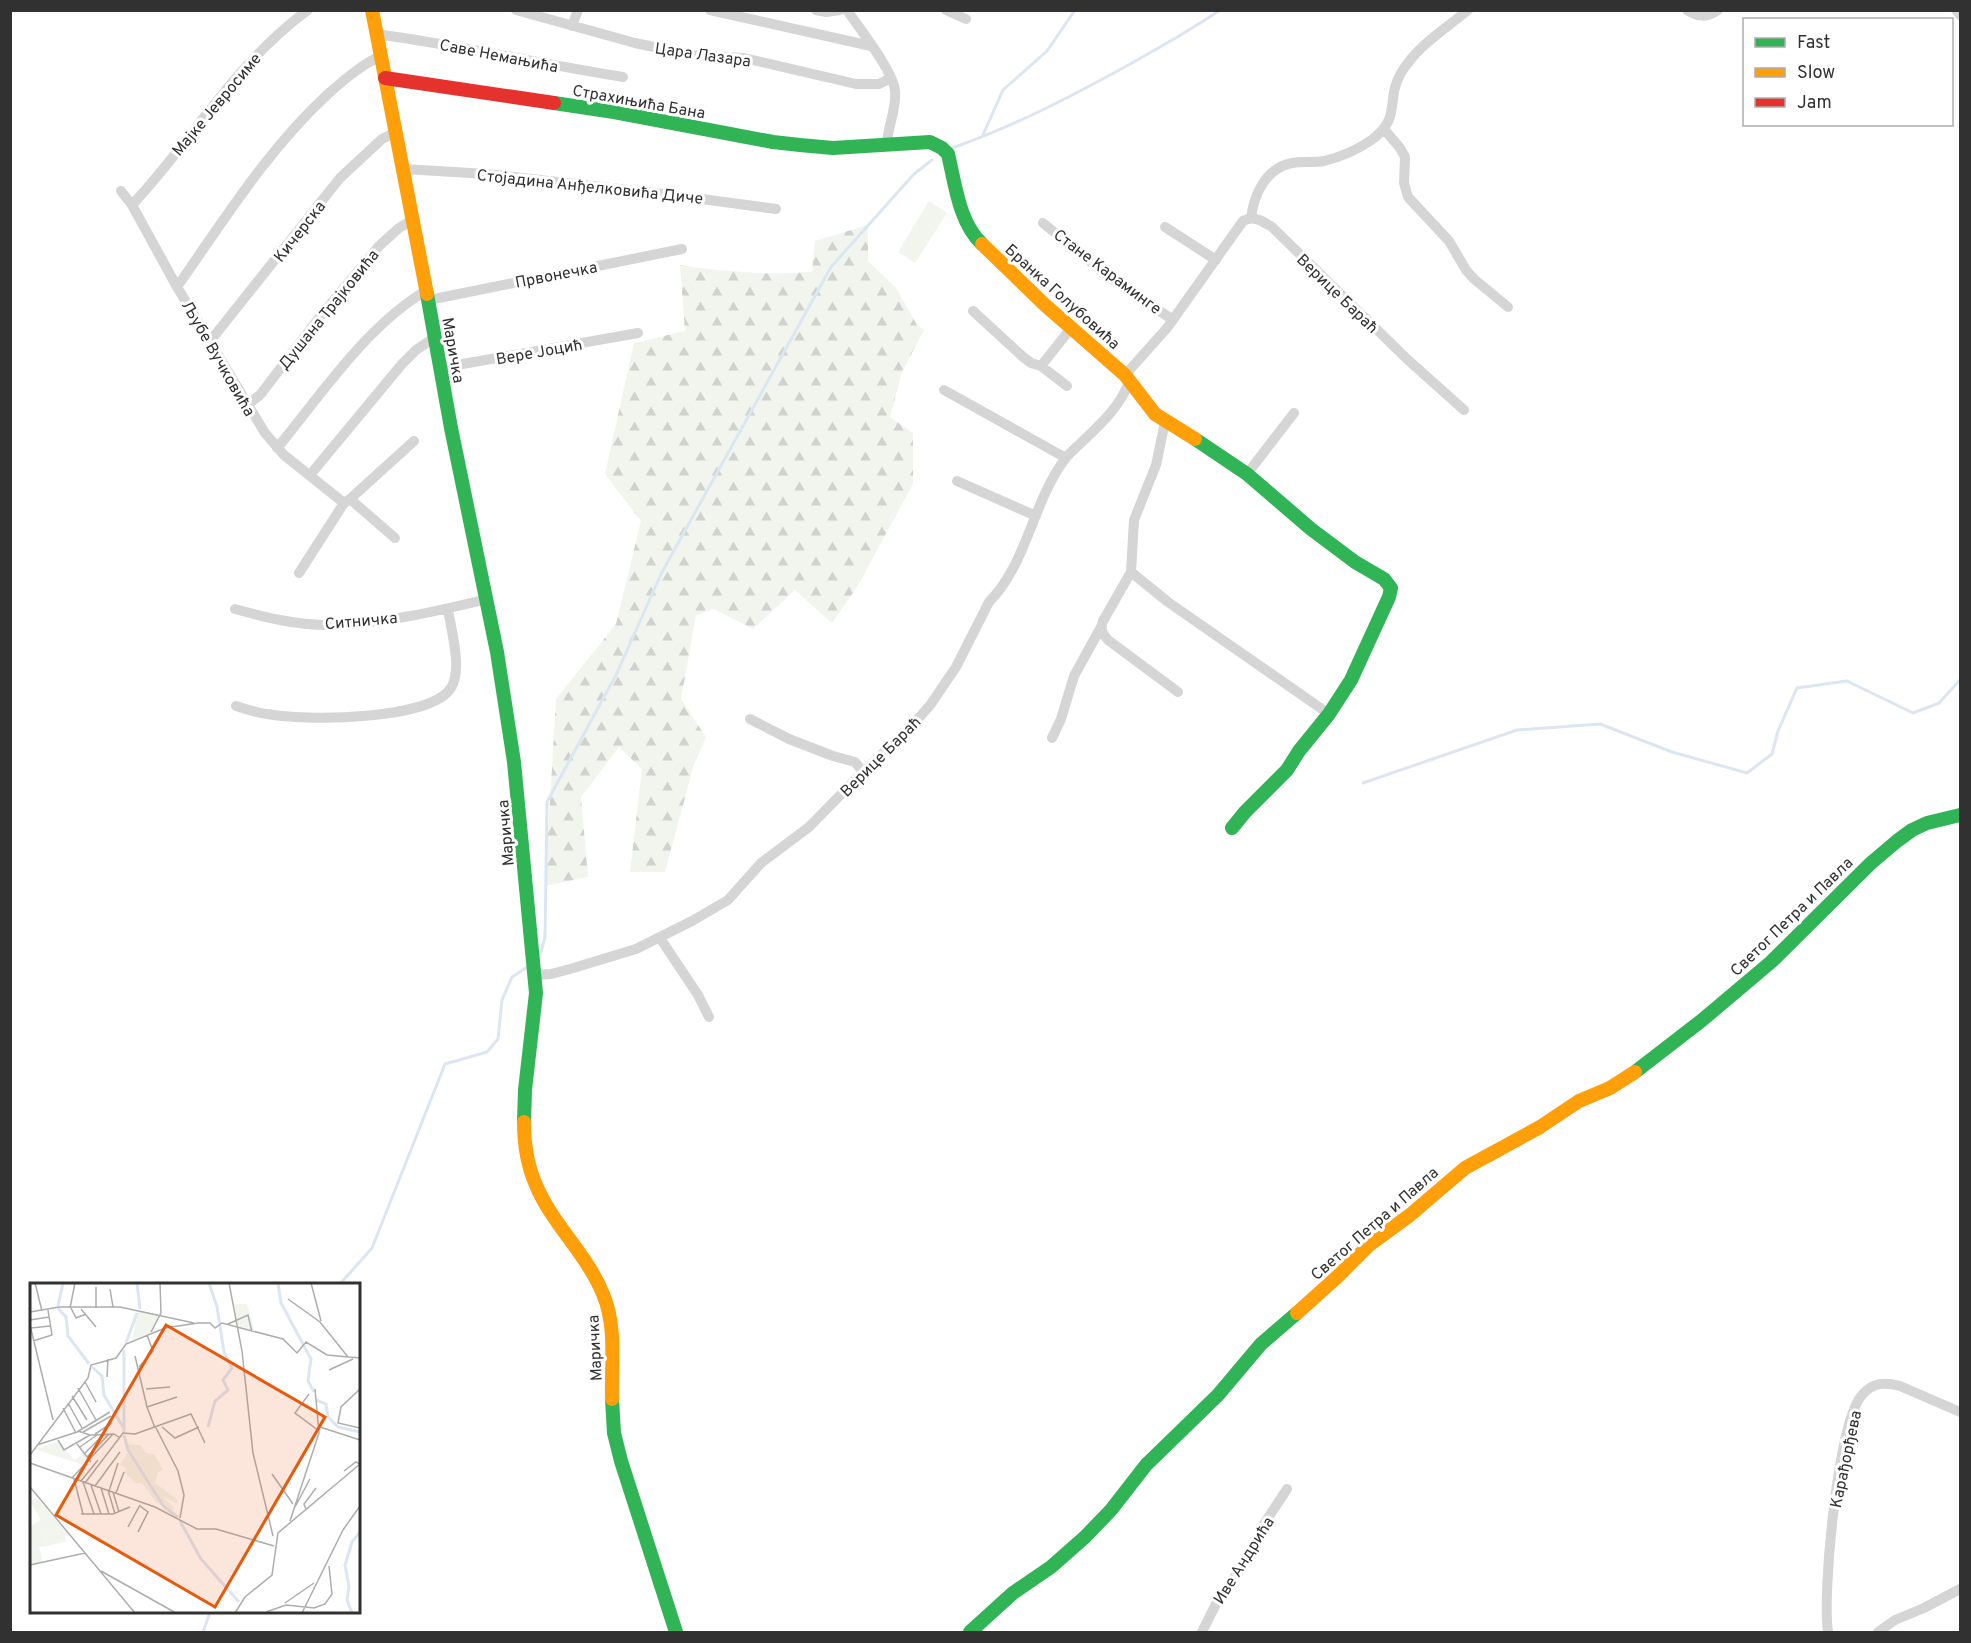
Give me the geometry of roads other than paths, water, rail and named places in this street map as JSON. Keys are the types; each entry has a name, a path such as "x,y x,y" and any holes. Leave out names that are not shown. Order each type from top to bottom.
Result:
{"street":[{"name":"Мајке Јевросиме","path":"132,205 252,59 291,22 308,10"},
{"name":"Маричка","path":"372,10 414,219 451,428 499,661 514,762 535,972 535,1024 524,1113 528,1162 545,1203 592,1274 608,1307 612,1325 614,1434 623,1471 676,1632"},
{"name":"Цара Лазара","path":"516,10 692,56 744,58 856,84 879,84 891,78"},
{"path":"572,26 578,10"},
{"path":"710,10 871,46"},
{"path":"816,10 826,12 840,10"},
{"path":"847,10 891,78 895,92 886,146"},
{"path":"945,10 966,19"},
{"path":"1251,218 1258,192 1275,170 1288,164 1318,162 1342,155 1360,147 1384,129 1392,114 1396,84 1403,70 1426,42 1468,10"},
{"path":"1687,10 1703,16 1713,14 1718,10"},
{"path":"1956,10 1960,15"},
{"name":"Саве Немањића","path":"376,34 429,41 623,76"},
{"path":"177,286 253,179 300,122 349,76 380,56"},
{"name":"Страхињића Бана","path":"385,78 614,112 774,142 833,148 886,146"},
{"path":"1384,129 1405,157 1405,188 1408,196 1449,241 1474,279 1508,307"},
{"name":"Кичерска","path":"211,340 340,178 382,138 396,132"},
{"name":"Бранка Голубовића","path":"886,146 930,142 948,153 963,213 977,240 1127,379 1147,405 1165,422 1207,446 1247,474 1311,529 1355,562 1384,579 1389,586 1389,597 1352,680 1329,714"},
{"name":"Стојадина Анђелковића Диче","path":"404,169 498,176 776,209"},
{"name":"Љубе Вучковића","path":"121,190 132,205 247,405 277,448 309,475 395,538"},
{"name":"Верице Бараћ","path":"535,972 551,974 636,949 728,900 761,863 809,827 911,727 948,679 989,602 997,594 1017,561 1047,490 1066,458 1119,403 1127,379 1173,320 1243,221 1251,218 1257,219 1272,227 1407,360 1464,410"},
{"name":"Душана Трајковића","path":"247,405 260,395 379,246 399,228 414,219"},
{"name":"Стане Караминге","path":"1043,223 1109,277 1173,320"},
{"path":"1165,227 1216,260"},
{"name":"Првонечка","path":"428,295 682,249"},
{"path":"277,448 369,336 404,305 428,295"},
{"path":"973,311 1022,356 1031,363 1041,366 1067,386"},
{"path":"1041,366 1071,328"},
{"name":"Вере Јоцић","path":"440,368 638,333"},
{"path":"309,475 402,364 416,350 434,338"},
{"path":"944,390 1066,458"},
{"path":"1247,474 1293,413"},
{"path":"1052,738 1061,719 1074,676 1113,600 1131,573 1134,520 1156,465 1165,422"},
{"path":"298,573 347,501 414,441"},
{"path":"957,481 1036,516"},
{"path":"1131,573 1168,602 1329,714 1299,751 1287,770 1232,828"},
{"name":"Ситничка","path":"235,609 269,618 325,625 372,621 448,609 487,599"},
{"path":"236,706 268,715 313,718 374,715 439,701 449,693 457,673 448,609"},
{"path":"1101,627 1108,640 1179,692"},
{"path":"750,719 789,740 855,762 864,772"},
{"name":"Светог Петра и Павла","path":"970,1632 1013,1593 1051,1567 1092,1530 1122,1497 1146,1465 1218,1395 1261,1344 1337,1277 1377,1238 1410,1215 1465,1168 1540,1127 1578,1101 1610,1088 1631,1075 1701,1021 1779,955 1871,863 1897,841 1927,823 1960,814"},
{"path":"660,938 710,1017"},
{"name":"Карађорђева","path":"1828,1632 1826,1575 1833,1515 1846,1443 1859,1398 1874,1386 1889,1383 1960,1412"},
{"name":"Иве Андрића","path":"1202,1632 1218,1600 1247,1560 1264,1524 1287,1489"},
{"path":"1878,1632 1895,1620 1960,1589"}],"waterway":[{"path":"982,137 1003,90 1047,51 1075,10"},
{"path":"952,148 999,130 1066,98 1165,44 1220,10"},
{"path":"537,956 541,952 545,937 547,802 617,673 661,574 831,267 914,174 932,160"},
{"path":"1363,783 1517,730 1600,724 1672,752 1747,773 1772,754 1778,731 1797,688 1847,681 1913,713 1939,703 1960,680"},
{"path":"341,1283 372,1248 445,1064 487,1052 498,1039 502,1000 512,977 529,966"},
{"path":"203,1632 210,1613"}]}
